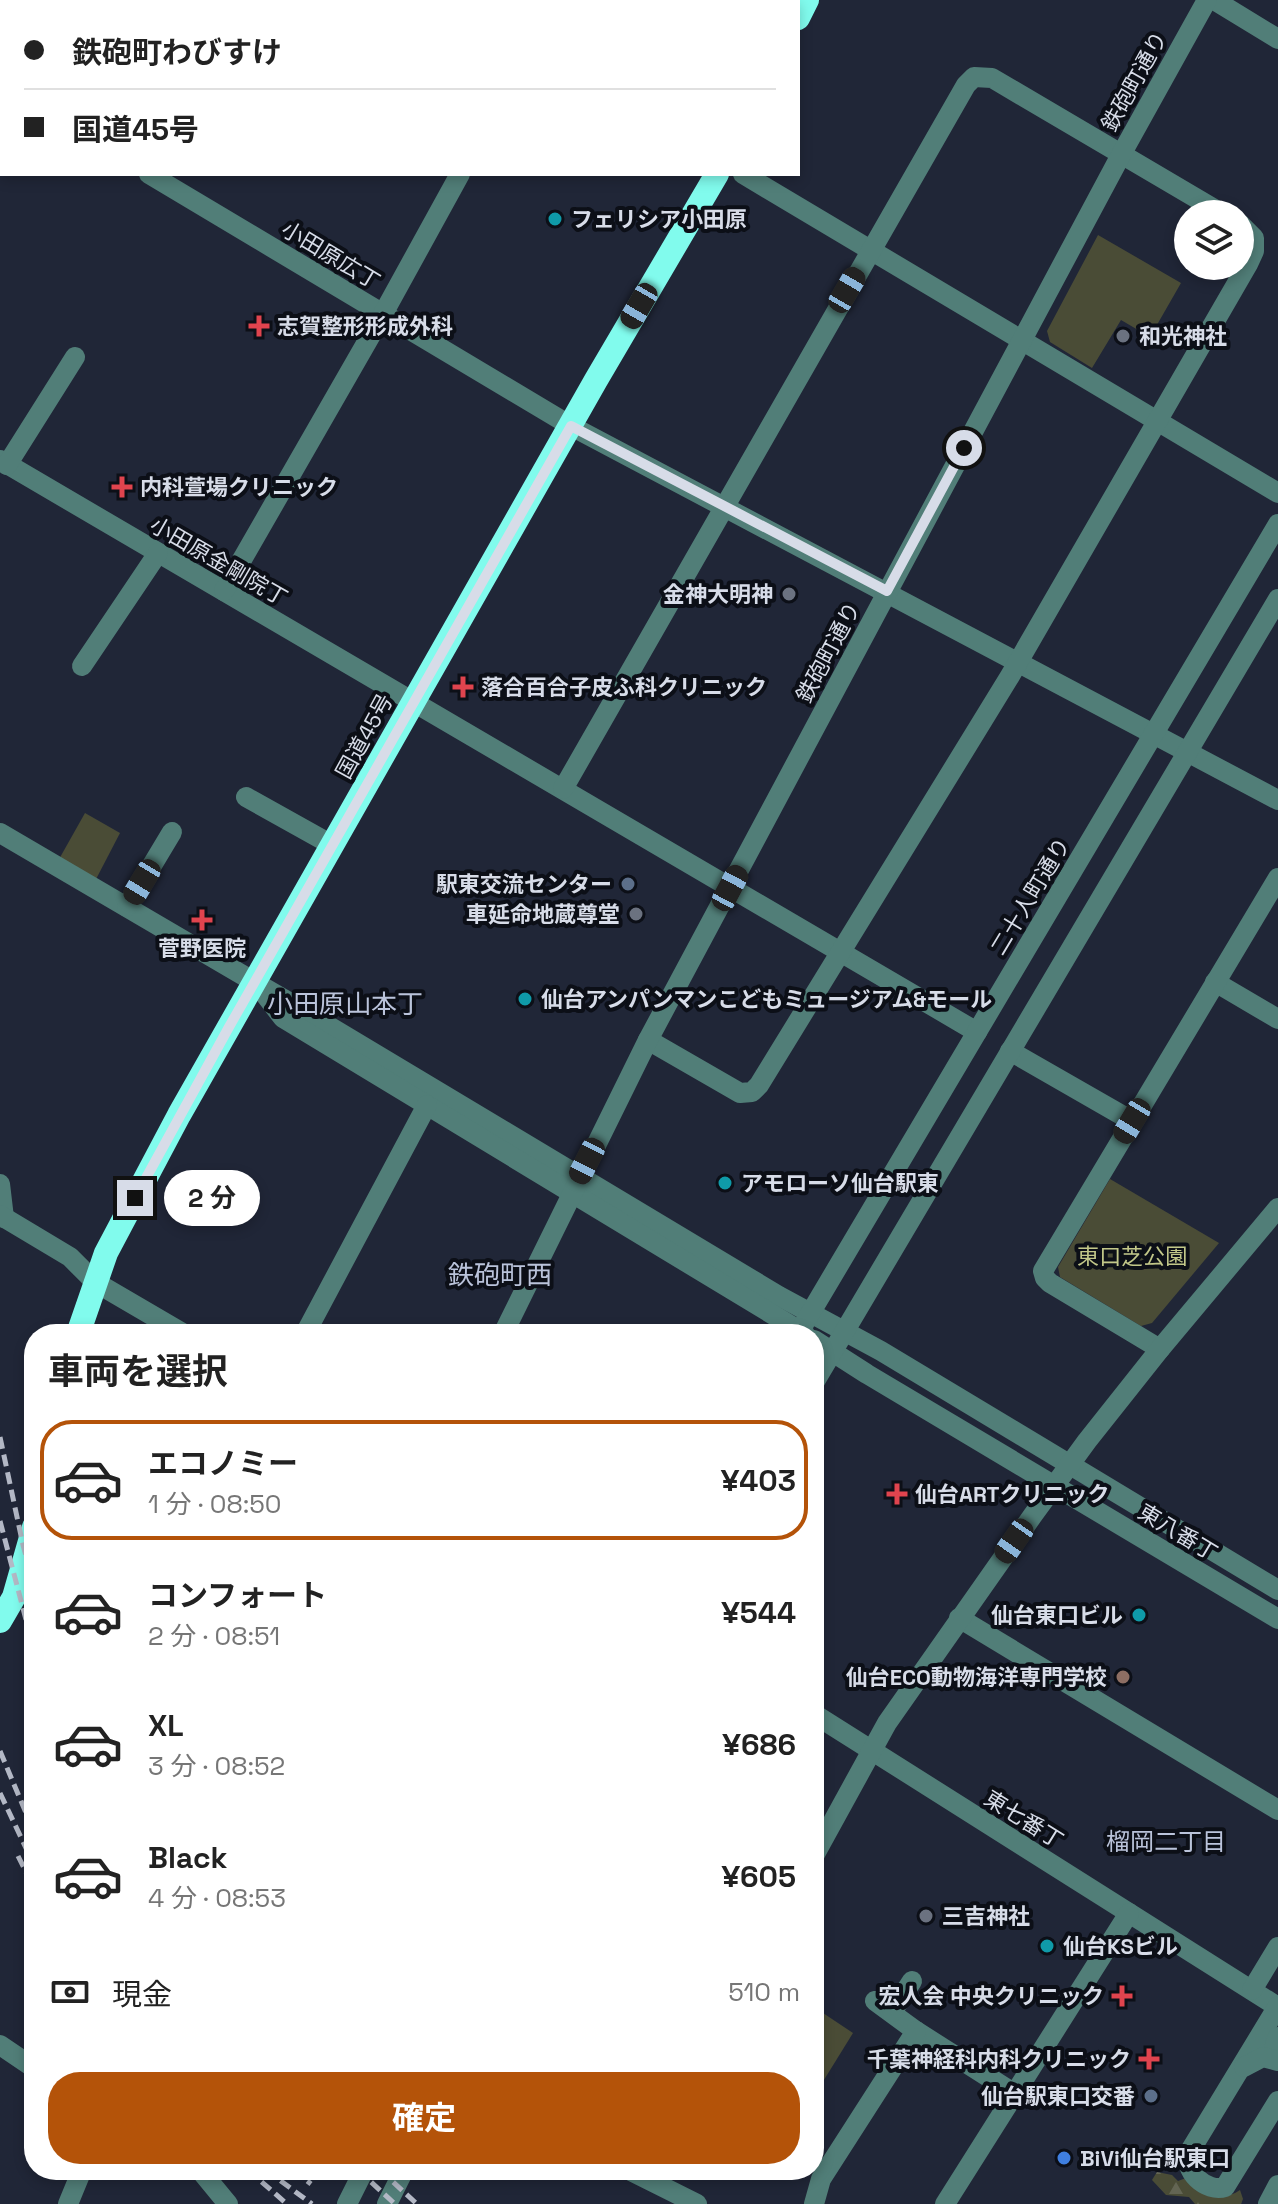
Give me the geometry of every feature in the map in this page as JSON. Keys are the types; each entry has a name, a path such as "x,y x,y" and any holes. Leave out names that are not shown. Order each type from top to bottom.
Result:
{"highway":[{"name":"国道45号","path":"81,1324 113,1239 255,982 716,176"},
{"path":"0,1621 24,1578"}],"street":[{"name":"鉄砲町通り","path":"508,1324 648,1040 1122,153 1207,0"},
{"path":"1214,0 1278,39"},
{"path":"563,789 870,249 966,85 974,77 992,78 1200,200"},
{"name":"小田原広丁","path":"152,176 571,426 1278,800"},
{"path":"224,591 459,176"},
{"path":"746,176 1278,493"},
{"path":"648,1040 740,1093 752,1092 1018,661 1237,280"},
{"path":"4,463 75,357"},
{"name":"小田原金剛院丁","path":"4,463 977,1032"},
{"name":"二十人町通り","path":"808,1324 977,1032 1278,524"},
{"path":"82,666 158,553"},
{"path":"824,1365 1278,599"},
{"path":"246,797 332,845"},
{"path":"127,907 172,832"},
{"path":"0,833 255,982 576,1185 775,1304 798,1324"},
{"path":"1160,1349 1050,1283 1043,1271 1278,878"},
{"path":"255,982 283,1018 427,1105 576,1185"},
{"path":"1215,982 1278,1019"},
{"path":"1010,1051 1132,1121"},
{"path":"310,1324 427,1105"},
{"path":"0,1184 2,1216 70,1257 95,1282 167,1324"},
{"path":"824,1838 887,1723 1069,1465 1160,1349 1278,1208"},
{"name":"東八番丁","path":"824,1330 843,1330 1278,1590"},
{"name":"東八番丁","path":"824,1345 1278,1619"},
{"path":"959,1618 1278,1810"},
{"name":"東七番丁","path":"824,1720 1278,2006"},
{"path":"945,2204 1129,1913"},
{"path":"1252,1990 1278,1947"},
{"path":"912,1981 884,2006 916,2031 1015,2094"},
{"path":"1278,2006 1244,2067 1183,2155 1191,2173 1222,2189 1278,2101"},
{"path":"824,2174 916,2031"},
{"path":"1244,2067 1263,2057 1278,2060 1274,2048 1278,2037"},
{"path":"0,2045 24,2061"},
{"path":"68,2204 78,2180"},
{"path":"208,2180 228,2204"},
{"path":"347,2204 359,2180"},
{"path":"387,2204 399,2180"},
{"path":"655,2180 697,2204"},
{"path":"814,2204 821,2180"},
{"path":"1268,2204 1278,2185"}],"green space":[{"path":"1098,235 1181,283 1150,337 1121,320 1092,368 1050,342 1047,331"},
{"path":"85,813 120,833 94,883 58,861"},
{"name":"東口芝公園","path":"1110,1179 1219,1243 1152,1323 1141,1326 1060,1277 1058,1267"},
{"path":"824,2014 853,2033 824,2080"},
{"path":"1157,2172 1172,2175 1178,2181 1186,2178 1219,2196 1240,2190 1243,2199 1241,2204 1195,2204 1189,2197 1166,2195 1152,2180"}],"railway":[{"path":"0,1437 24,1549"},
{"path":"0,1521 24,1612"},
{"path":"0,1751 24,1808"},
{"path":"0,1793 24,1844"},
{"path":"18,1856 24,1868"},
{"path":"259,2180 287,2204"},
{"path":"280,2180 312,2204"},
{"path":"306,2180 311,2184"},
{"path":"369,2180 395,2204"},
{"path":"391,2180 417,2204"}],"place":[{"name":"フェリシア小田原","path":"555,219"},
{"name":"志賀整形形成外科","path":"259,326"},
{"name":"和光神社","path":"1123,336"},
{"name":"内科萱場クリニック","path":"122,487"},
{"name":"金神大明神","path":"789,594"},
{"name":"落合百合子皮ふ科クリニック","path":"463,687"},
{"name":"駅東交流センター","path":"628,884"},
{"name":"車延命地蔵尊堂","path":"636,914"},
{"name":"菅野医院","path":"202,920"},
{"name":"仙台アンパンマンこどもミュージアム&モール","path":"525,999"},
{"name":"アモローソ仙台駅東","path":"725,1183"},
{"name":"仙台ARTクリニック","path":"897,1494"},
{"name":"仙台東口ビル","path":"1139,1615"},
{"name":"仙台ECO動物海洋専門学校","path":"1123,1677"},
{"name":"三吉神社","path":"926,1916"},
{"name":"仙台KSビル","path":"1047,1946"},
{"name":"宏人会 中央クリニック","path":"1122,1996"},
{"name":"千葉神経科内科クリニック","path":"1149,2059"},
{"name":"仙台駅東口交番","path":"1151,2096"},
{"name":"BiVi仙台駅東口","path":"1064,2158"}],"district":[{"name":"小田原山本丁","path":"345,1004"},
{"name":"鉄砲町西","path":"500,1275"},
{"name":"榴岡二丁目","path":"1166,1842"}],"route":[{"path":"135,1198 179,1115 571,426 887,591 964,448"}]}
